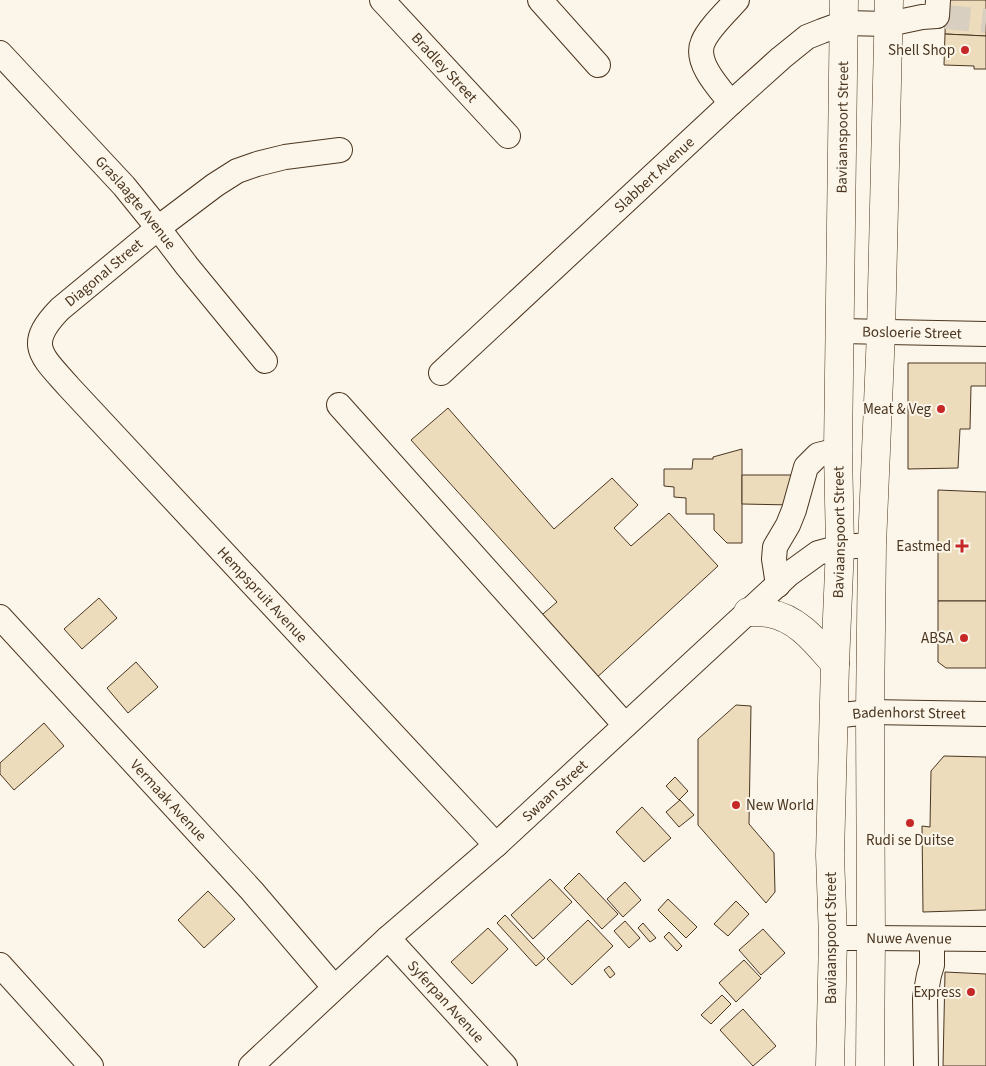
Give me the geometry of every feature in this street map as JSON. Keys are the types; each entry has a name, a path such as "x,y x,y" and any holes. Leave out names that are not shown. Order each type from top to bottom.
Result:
{"main road":[{"name":"Baviaanspoort Street","path":"830,1066 833,938 830,855 833,716 840,547 838,450 844,11"},
{"path":"870,1066 872,545 881,332 889,12"},
{"path":"748,612 768,613 779,616 800,627 808,633 835,664"}],"street":[{"name":"Bradley Street","path":"382,0 508,136"},
{"path":"540,0 598,65"},
{"path":"731,103 716,85 702,62 700,51 703,42 711,30 737,0"},
{"name":"Slabbert Avenue","path":"441,373 731,103 807,37 822,30 844,11 889,12 922,17 940,11"},
{"name":"Graslaagte Avenue","path":"0,52 124,186 265,360"},
{"name":"Diagonal Street","path":"40,338 45,325 60,309 158,228 215,185 237,171 285,157 340,150"},
{"name":"Bosloerie Street","path":"840,331 986,334"},
{"name":"Hempspruit Avenue","path":"40,338 41,351 45,359 69,387 496,845"},
{"path":"339,404 624,725"},
{"path":"778,585 774,559 775,547 788,525 794,510 806,467 818,455 838,450"},
{"name":"Swaan Street","path":"251,1066 334,987 496,845 789,574 818,553 840,547 872,545"},
{"name":"Vermaak Avenue","path":"0,617 252,890 334,987"},
{"name":"Badenhorst Street","path":"833,716 870,712 986,714"},
{"name":"Syferpan Avenue","path":"388,938 505,1066"},
{"name":"Nuwe Avenue","path":"833,938 986,940"},
{"path":"926,1066 925,997 932,965 932,938"},
{"path":"0,965 92,1066"}],"building":[{"path":"946,0 986,0 986,36 945,34"},
{"name":"Shell Shop","path":"945,34 986,36 986,69 974,69 974,66 944,65"},
{"path":"908,363 986,363 986,386 971,386 970,429 960,429 958,468 908,469"},
{"path":"448,408 554,529 612,478 638,505 614,528 631,546 669,513 718,566 593,681 537,619 557,602 411,440"},
{"path":"742,449 742,543 727,543 714,530 714,514 686,514 686,498 674,497 674,487 664,486 664,469 692,469 693,459 713,459 713,457"},
{"path":"742,475 793,475 792,505 742,504"},
{"name":"Eastmed","path":"938,490 986,492 986,601 938,601"},
{"path":"99,598 117,618 82,649 64,629"},
{"path":"938,601 986,601 986,668 946,668 938,662"},
{"path":"136,662 158,687 128,713 107,688"},
{"path":"736,705 751,706 749,824 774,853 775,892 766,903 698,825 698,739"},
{"path":"44,723 64,746 14,790 0,774 0,763"},
{"path":"944,756 986,757 986,910 923,912 922,826 930,827 931,771"},
{"path":"675,777 688,791 679,800 666,786"},
{"path":"680,800 694,815 679,827 666,812"},
{"path":"642,807 671,838 644,862 616,832"},
{"path":"579,873 618,914 602,929 564,888"},
{"path":"550,879 572,902 533,939 511,915"},
{"path":"625,882 641,900 623,917 607,899"},
{"path":"208,891 235,919 204,948 178,920"},
{"path":"668,899 697,927 686,938 658,910"},
{"path":"736,901 749,914 728,936 714,924"},
{"path":"505,915 545,958 536,966 497,923"},
{"path":"588,920 613,946 572,985 547,959"},
{"path":"625,921 640,938 629,948 614,931"},
{"path":"643,923 656,938 650,942 638,928"},
{"path":"488,928 508,949 472,984 451,962"},
{"path":"763,929 785,953 761,975 739,950"},
{"path":"669,932 682,946 677,951 664,937"},
{"path":"744,960 761,978 736,1002 719,983"},
{"path":"609,966 615,974 610,978 604,970"},
{"path":"945,972 986,974 986,1066 943,1066"},
{"path":"722,995 731,1004 711,1024 701,1015"},
{"path":"743,1009 776,1046 753,1066 720,1030"}],"tunnel":[{"path":"946,17 986,21"}],"place":[{"name":"Shell Shop","path":"965,50"},
{"name":"Meat & Veg","path":"941,409"},
{"name":"Eastmed","path":"962,546"},
{"name":"ABSA","path":"964,638"},
{"name":"New World","path":"736,805"},
{"name":"Rudi se Duitse","path":"910,823"},
{"name":"Express","path":"971,992"}]}
